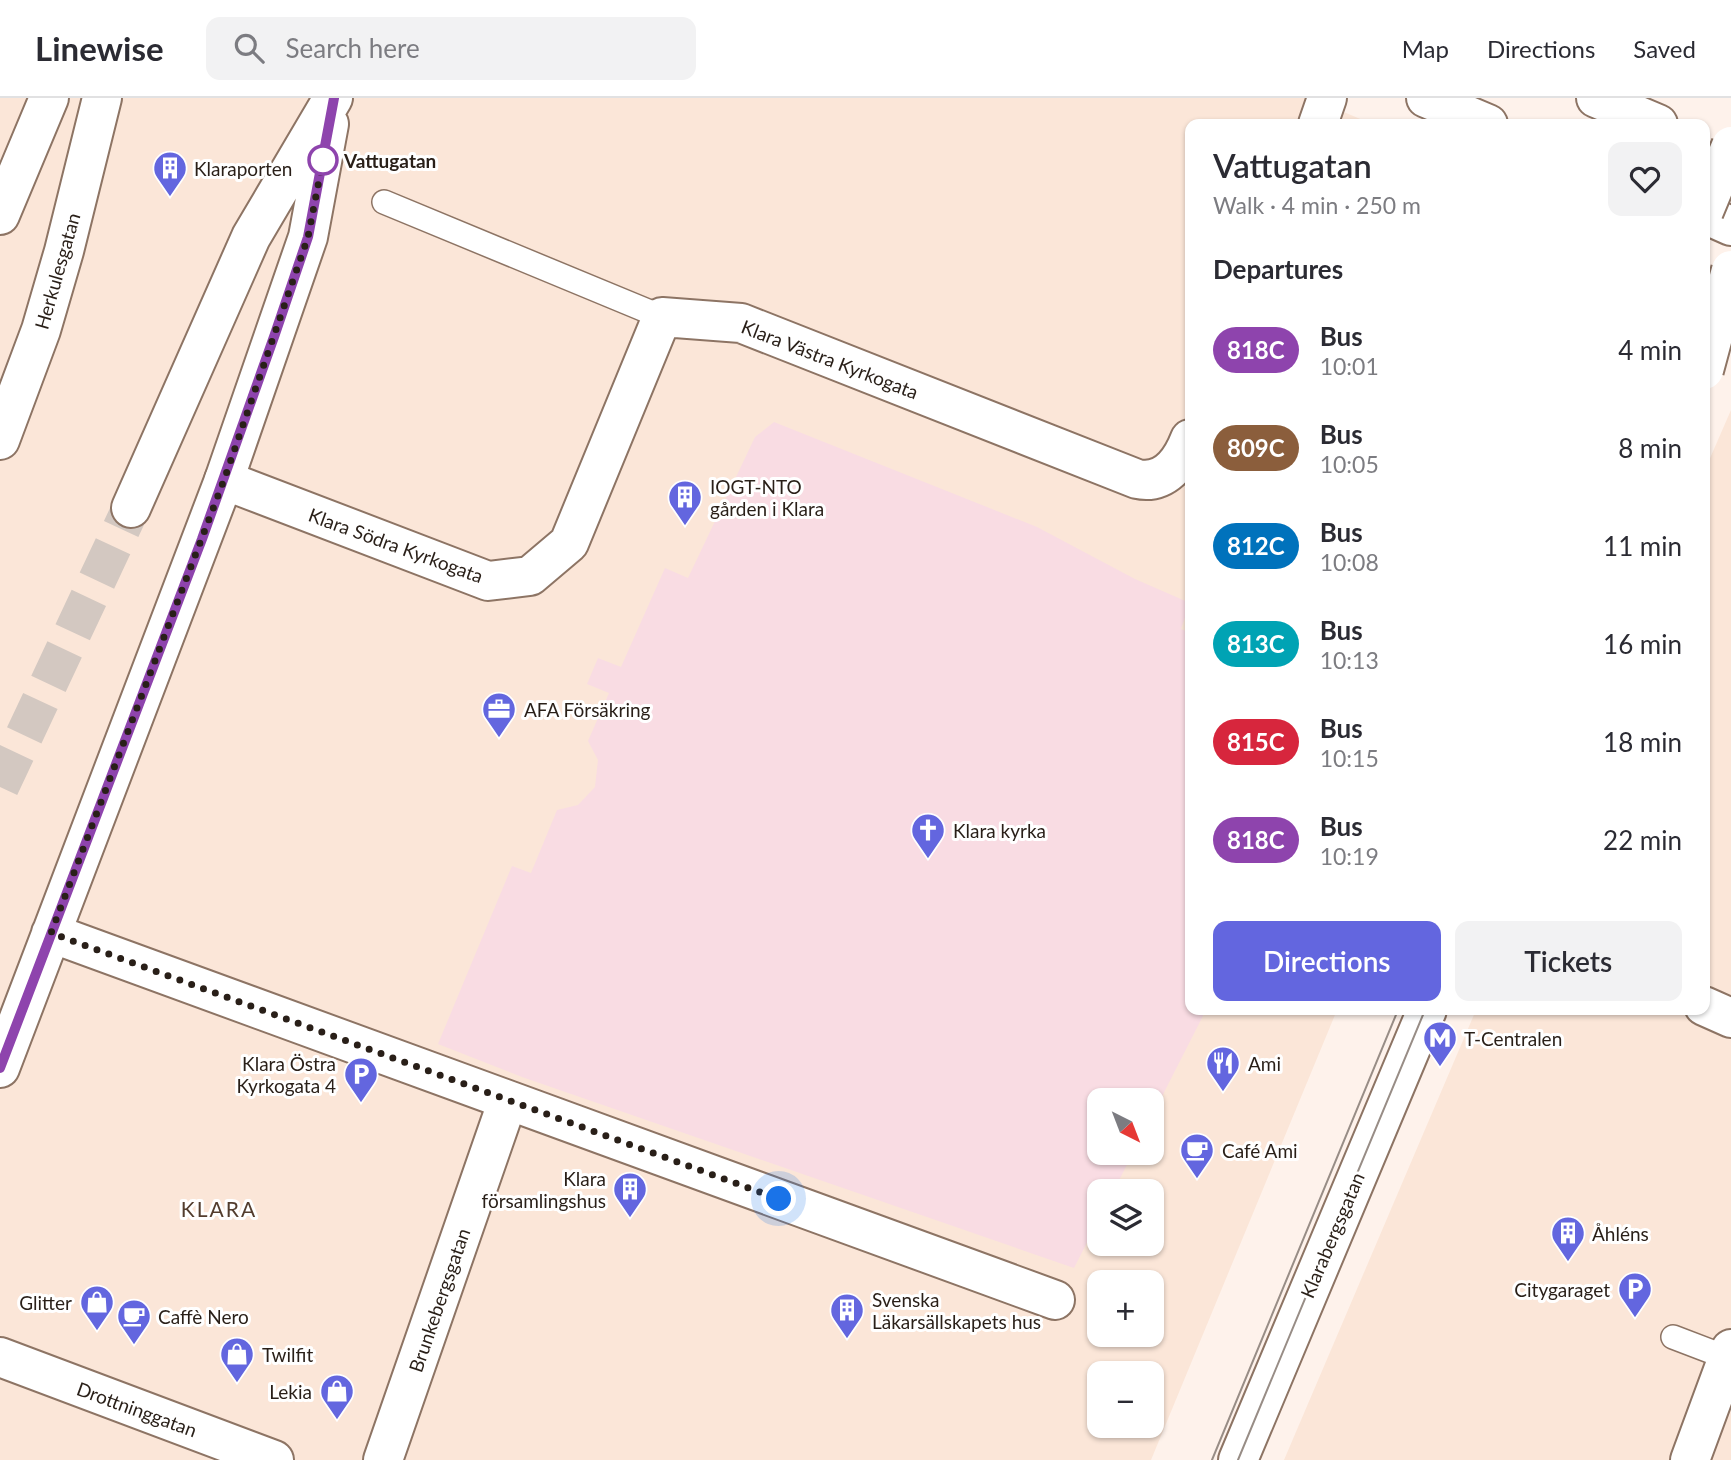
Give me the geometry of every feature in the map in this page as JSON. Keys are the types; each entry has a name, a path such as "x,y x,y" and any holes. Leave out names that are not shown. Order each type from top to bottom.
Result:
{"street":[{"path":"0,215 49,98"},
{"name":"Herkulesgatan","path":"0,440 41,330 102,98"},
{"path":"0,1068 224,480 308,237 334,98"},
{"path":"131,508 251,237 334,98"},
{"path":"1320,119 1327,98"},
{"path":"1426,98 1477,119"},
{"path":"1596,98 1646,119"},
{"path":"1710,146 1731,155"},
{"path":"1710,198 1731,146"},
{"path":"1710,216 1731,226"},
{"path":"1710,348 1731,270"},
{"name":"Klara Södra Kyrkogata","path":"224,480 488,581 530,576 569,544 662,317"},
{"name":"Klara Västra Kyrkogata","path":"662,317 741,323 1128,477 1146,481 1156,479 1177,466 1185,449"},
{"path":"51,933 377,1064 508,1100 1055,1300"},
{"path":"1710,1008 1731,1017"},
{"name":"Klarabergsgatan","path":"1212,1460 1396,1015"},
{"name":"Klarabergsgatan","path":"1238,1460 1425,1015"},
{"name":"Brunkebergsgatan","path":"383,1460 508,1100"},
{"path":"1690,1460 1729,1353"},
{"name":"Drottninggatan","path":"0,1357 274,1460"}],"lane":[{"name":"Klara Västra Kyrkogata","path":"384,202 662,317"},
{"path":"1673,1337 1729,1353"}],"shaded area":[{"path":"0,98 1311,98 1360,119 1185,119 1185,1015 1335,1015 1164,1429 1164,1361 1087,1361 1087,1438 1160,1438 1151,1460 0,1460"},
{"name":"Åhléns","path":"1731,410 1731,1460 1284,1460 1474,1015 1710,1015 1710,458"},
{"path":"774,422 1037,527 1135,579 1185,601 1185,617 1181,629 1185,631 1185,1015 1203,1015 1164,1092 1164,1088 1087,1088 1087,1166 1126,1166 1120,1179 1087,1179 1087,1243 1074,1268 522,1077 438,1044 512,866 531,873 557,810 578,805 595,787 598,760 588,741 609,693 587,684 598,658 621,667 665,568 688,578 755,437"}],"tunnel":[{"path":"0,787 131,508"}],"tram line":[{"path":"1212,1460 1396,1015"},
{"path":"1238,1460 1423,1015"}],"bus line":[{"name":"818C","path":"0,1068 202,539 275,334 308,237 334,98"}],"place":[{"name":"Vattugatan","path":"323,160"},
{"name":"Klaraporten","path":"170,198"},
{"name":"IOGT-NTO gården i Klara","path":"685,527"},
{"name":"AFA Försäkring","path":"499,739"},
{"name":"Klara kyrka","path":"928,860"},
{"name":"T-Centralen","path":"1440,1068"},
{"name":"Ami","path":"1223,1093"},
{"name":"Klara Östra Kyrkogata 4","path":"361,1104"},
{"name":"Café Ami","path":"1197,1180"},
{"name":"Klara församlingshus","path":"630,1219"},
{"name":"Åhléns","path":"1568,1263"},
{"name":"Citygaraget","path":"1635,1319"},
{"name":"Glitter","path":"97,1332"},
{"name":"Svenska Läkarsällskapets hus","path":"847,1340"},
{"name":"Caffè Nero","path":"134,1346"},
{"name":"Twilfit","path":"237,1384"},
{"name":"Lekia","path":"337,1421"}],"district":[{"name":"KLARA","path":"219,1208"}],"route":[{"path":"323,160 308,237 224,480 51,933 779,1199"}]}
